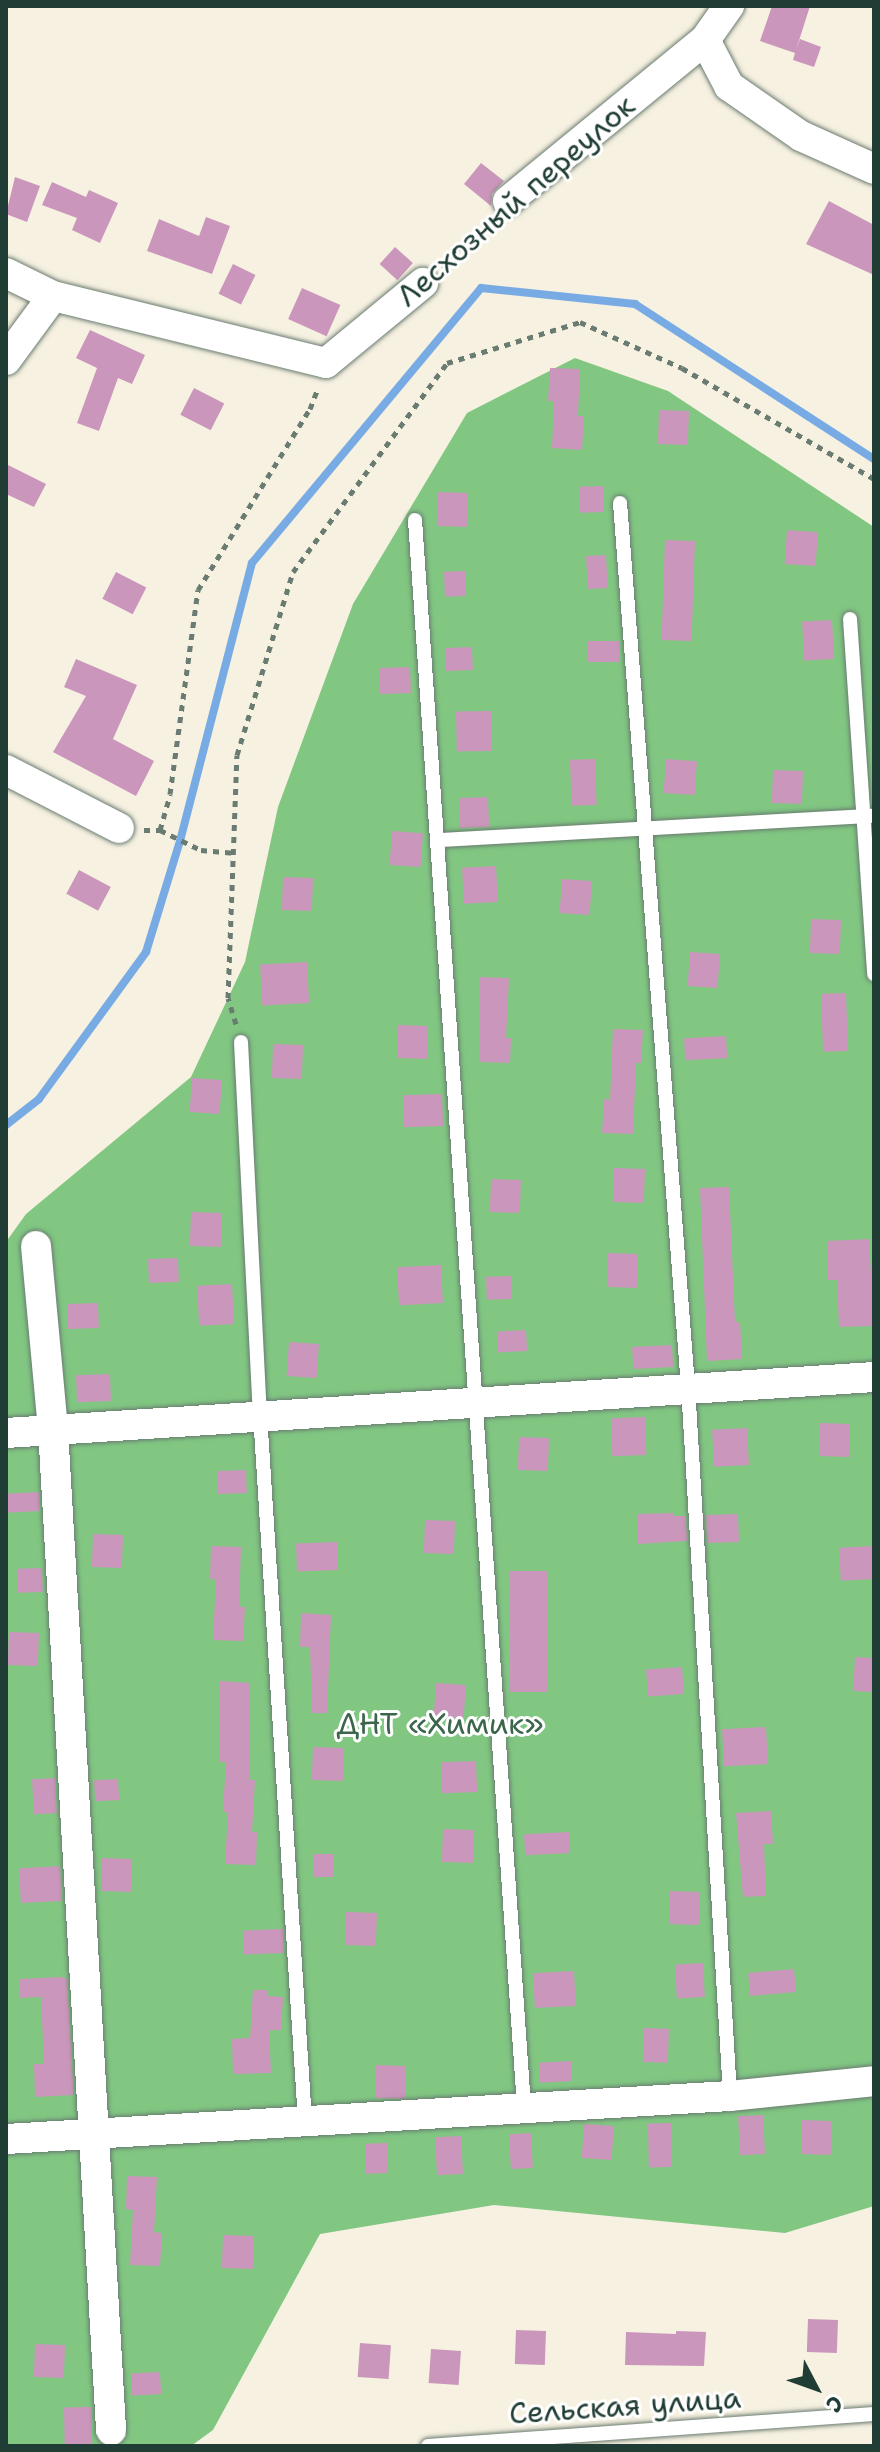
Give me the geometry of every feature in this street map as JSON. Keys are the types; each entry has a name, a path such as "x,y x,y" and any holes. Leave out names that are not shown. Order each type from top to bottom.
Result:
{"street":[{"name":"Лесхозный переулок","path":"508,201 705,40 729,6"},
{"path":"705,40 729,86 801,136 874,169"},
{"path":"6,273 53,296 326,363"},
{"name":"Лесхозный переулок","path":"326,363 423,283"},
{"path":"6,360 53,296"},
{"path":"6,770 119,828"},
{"path":"36,1246 53,1429 111,2430"},
{"path":"6,1433 688,1386 874,1377"},
{"path":"6,2139 730,2096 874,2081"}],"lane":[{"path":"620,503 648,828 688,1386 730,2096"},
{"path":"415,520 524,2108"},
{"path":"850,619 868,816 874,974"},
{"path":"439,840 868,816"},
{"path":"241,1042 260,1414 305,2121"},
{"name":"Сельская улица","path":"428,2446 874,2414"}],"path":[{"name":"Лесхозный переулок","path":"423,283 508,201"},
{"path":"233,853 201,850 160,830 170,794 198,590 310,409 326,363"}],"green space":[{"name":"ДНТ «Химик»","path":"575,358 668,391 874,527 874,2206 785,2233 494,2205 320,2234 213,2430 191,2446 6,2446 6,1242 26,1214 191,1077 245,962 278,807 353,604 467,413"}],"building":[{"path":"772,6 810,6 796,50 800,39 821,47 814,67 793,60 795,53 760,41"},
{"path":"481,163 504,181 492,194 491,206 464,184"},
{"path":"15,177 40,186 27,222 6,214"},
{"path":"52,182 86,197 89,190 118,203 100,243 72,230 77,218 42,205"},
{"path":"829,201 874,225 874,275 806,244"},
{"path":"206,217 230,226 212,274 147,251 159,219 199,236"},
{"path":"395,247 413,263 397,280 380,264"},
{"path":"233,264 255,275 241,305 219,294"},
{"path":"302,288 340,305 327,336 288,319"},
{"path":"90,330 145,355 132,384 118,378 99,431 77,423 97,368 76,358"},
{"path":"550,368 580,369 578,416 584,416 582,450 552,448 554,401 548,401"},
{"path":"194,388 224,403 211,430 180,415"},
{"path":"659,410 689,411 688,445 658,444"},
{"path":"6,464 46,484 34,507 6,494"},
{"path":"603,486 604,512 580,513 579,487"},
{"path":"438,492 468,493 467,527 437,526"},
{"path":"787,530 818,532 816,566 785,564"},
{"path":"665,540 695,541 691,641 662,640"},
{"path":"606,555 608,588 588,589 586,556"},
{"path":"465,571 466,596 445,597 444,572"},
{"path":"116,572 146,587 133,614 102,599"},
{"path":"832,620 834,659 804,661 802,622"},
{"path":"588,641 619,641 619,662 588,662"},
{"path":"472,647 473,670 446,671 445,648"},
{"path":"76,659 137,685 113,739 154,761 136,796 53,752 86,696 64,687"},
{"path":"410,667 411,693 380,694 379,668"},
{"path":"491,711 492,751 457,752 456,712"},
{"path":"595,759 597,805 572,806 570,760"},
{"path":"666,759 697,761 695,795 664,793"},
{"path":"773,770 803,771 802,804 772,803"},
{"path":"488,797 489,827 460,828 459,798"},
{"path":"392,831 423,833 421,867 390,865"},
{"path":"496,866 498,902 464,904 462,868"},
{"path":"79,870 111,887 98,911 66,894"},
{"path":"283,877 313,878 312,911 282,910"},
{"path":"562,879 592,881 590,915 560,913"},
{"path":"811,919 841,920 840,954 810,953"},
{"path":"690,952 720,954 718,988 688,986"},
{"path":"307,962 309,1003 262,1005 260,964"},
{"path":"479,977 509,978 506,1038 511,1038 510,1063 480,1062"},
{"path":"846,993 848,1051 823,1052 821,994"},
{"path":"398,1025 428,1026 427,1059 397,1058"},
{"path":"613,1029 643,1030 641,1063 636,1063 633,1134 602,1133 604,1099 610,1100"},
{"path":"726,1036 727,1058 685,1060 684,1038"},
{"path":"273,1044 303,1045 302,1079 272,1078"},
{"path":"192,1078 222,1080 220,1114 190,1112"},
{"path":"442,1094 443,1126 404,1127 403,1095"},
{"path":"614,1168 645,1169 644,1203 613,1202"},
{"path":"491,1179 521,1180 520,1213 490,1212"},
{"path":"729,1187 735,1322 740,1322 742,1359 707,1361 700,1188"},
{"path":"191,1212 222,1213 221,1247 190,1246"},
{"path":"869,1239 874,1326 839,1327 837,1280 828,1280 827,1241"},
{"path":"608,1253 638,1254 637,1288 607,1287"},
{"path":"178,1258 179,1282 149,1283 148,1259"},
{"path":"441,1265 443,1303 399,1305 397,1267"},
{"path":"511,1276 512,1299 487,1300 486,1277"},
{"path":"232,1284 234,1324 199,1326 197,1286"},
{"path":"98,1303 99,1328 68,1329 67,1304"},
{"path":"526,1330 527,1351 498,1352 497,1332"},
{"path":"289,1342 319,1344 317,1378 287,1376"},
{"path":"672,1345 673,1367 633,1369 632,1347"},
{"path":"110,1374 111,1401 77,1402 76,1375"},
{"path":"645,1417 646,1455 612,1456 611,1418"},
{"path":"820,1423 850,1424 849,1457 819,1456"},
{"path":"747,1428 749,1465 714,1467 712,1430"},
{"path":"519,1437 549,1438 548,1471 518,1470"},
{"path":"246,1470 247,1493 218,1494 217,1471"},
{"path":"39,1492 40,1511 7,1513 6,1494"},
{"path":"673,1513 673,1516 686,1516 687,1541 638,1544 637,1514"},
{"path":"738,1514 739,1542 707,1543 706,1515"},
{"path":"425,1520 455,1521 454,1554 424,1553"},
{"path":"93,1534 123,1535 122,1568 92,1567"},
{"path":"337,1542 338,1570 297,1571 296,1543"},
{"path":"211,1546 241,1547 239,1607 245,1607 243,1641 213,1640 216,1579 210,1579"},
{"path":"872,1546 874,1579 841,1581 839,1548"},
{"path":"42,1568 43,1592 18,1593 17,1569"},
{"path":"510,1571 548,1571 548,1692 510,1692"},
{"path":"301,1613 331,1615 327,1713 312,1713 310,1647 300,1647"},
{"path":"9,1632 39,1633 38,1666 8,1665"},
{"path":"855,1657 874,1658 872,1692 853,1691"},
{"path":"682,1667 684,1694 648,1696 646,1670"},
{"path":"220,1681 250,1683 249,1780 255,1780 252,1832 257,1832 256,1865 225,1864 228,1812 223,1812 226,1762 219,1762"},
{"path":"436,1683 466,1685 464,1719 434,1717"},
{"path":"766,1727 768,1764 724,1766 722,1729"},
{"path":"313,1747 344,1748 343,1781 312,1780"},
{"path":"476,1761 477,1792 442,1793 441,1762"},
{"path":"55,1778 57,1813 34,1814 32,1779"},
{"path":"118,1779 119,1800 95,1801 94,1780"},
{"path":"771,1811 773,1844 764,1844 766,1896 743,1897 736,1813"},
{"path":"443,1829 474,1830 473,1863 442,1862"},
{"path":"569,1832 570,1853 525,1855 524,1834"},
{"path":"313,1854 334,1854 334,1877 313,1877"},
{"path":"102,1858 132,1859 131,1892 101,1891"},
{"path":"60,1866 62,1901 21,1903 19,1868"},
{"path":"670,1891 700,1892 699,1925 669,1924"},
{"path":"346,1912 377,1913 376,1946 345,1945"},
{"path":"283,1929 284,1953 244,1954 243,1930"},
{"path":"703,1963 705,1997 677,1998 675,1964"},
{"path":"794,1969 796,1992 750,1996 748,1973"},
{"path":"574,1971 576,2006 535,2008 533,1973"},
{"path":"19,1979 67,1979 74,2095 35,2097 34,2064 44,2064 41,1997 19,1998"},
{"path":"253,1990 267,1990 267,1996 283,1997 281,2030 269,2030 271,2073 233,2074 232,2039 250,2038"},
{"path":"644,2028 669,2029 668,2063 643,2062"},
{"path":"571,2061 572,2081 540,2083 539,2063"},
{"path":"376,2065 406,2066 405,2099 375,2098"},
{"path":"763,2115 765,2154 740,2155 738,2116"},
{"path":"802,2120 832,2121 831,2155 801,2154"},
{"path":"648,2123 671,2123 672,2167 649,2167"},
{"path":"584,2124 614,2126 612,2160 582,2158"},
{"path":"531,2133 533,2168 511,2169 509,2134"},
{"path":"461,2136 463,2174 437,2175 435,2137"},
{"path":"387,2143 388,2173 366,2174 365,2144"},
{"path":"127,2176 157,2177 154,2232 162,2233 160,2266 130,2265 133,2210 126,2209"},
{"path":"223,2235 254,2236 253,2269 222,2268"},
{"path":"808,2319 838,2320 837,2353 807,2352"},
{"path":"516,2330 546,2331 545,2365 515,2364"},
{"path":"676,2331 706,2332 704,2366 625,2365 626,2332 676,2334"},
{"path":"360,2343 391,2345 389,2379 358,2377"},
{"path":"35,2344 65,2345 64,2378 34,2377"},
{"path":"431,2349 461,2351 459,2385 429,2383"},
{"path":"160,2372 161,2394 132,2395 131,2374"},
{"path":"64,2407 91,2407 92,2446 65,2446"}],"waterway":[{"path":"6,1125 39,1099 146,952 180,841 252,563 481,288 635,304 874,459"}]}
